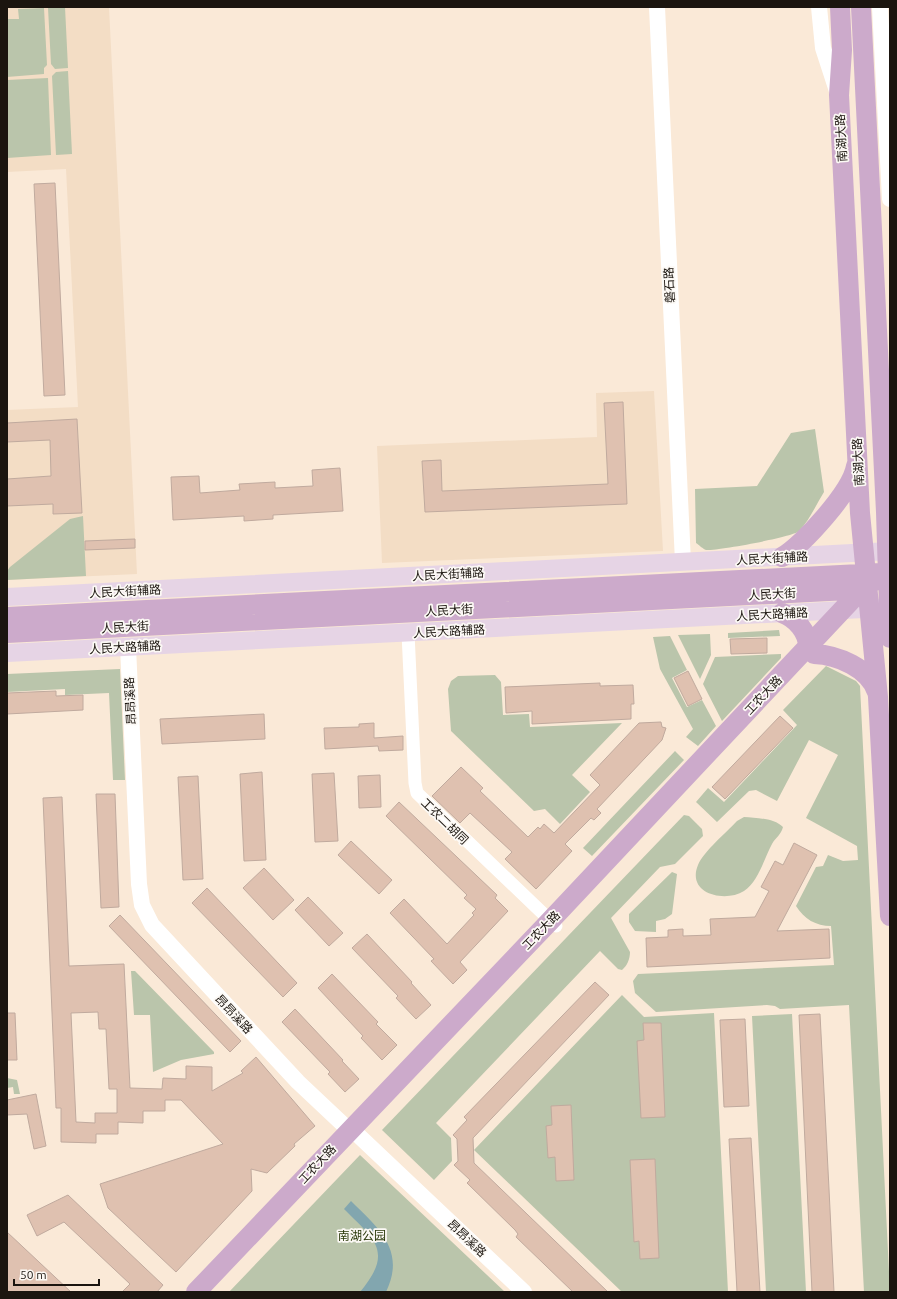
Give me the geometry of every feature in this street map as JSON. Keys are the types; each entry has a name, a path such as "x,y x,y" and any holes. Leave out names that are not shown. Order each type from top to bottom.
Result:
{"main road":[{"name":"南湖大路","path":"840,7 842,50 839,95 864,553 863,596 878,697 890,916"},
{"path":"861,7 888,508 890,638"},
{"path":"782,557 792,551 804,540 851,482 858,459"},
{"name":"人民大街辅路","path":"7,597 889,552"},
{"name":"工农大路","path":"196,1292 353,1132 553,924 863,596 889,580"},
{"name":"人民大路辅路","path":"7,653 782,613 863,596 890,608"},
{"name":"人民大街","path":"7,617 863,596"},
{"name":"人民大街","path":"7,633 863,596"},
{"path":"782,613 790,616 801,627 807,636 811,651 833,656 863,671 874,683 878,697"},
{"name":"工农大路","path":"208,1292 353,1132"}],"street":[{"name":"磐石路","path":"657,7 683,562"},
{"path":"819,7 823,48 839,95"},
{"path":"880,7 890,199"},
{"name":"工农二胡同","path":"408,633 415,783 417,793 553,924"},
{"name":"昂昂溪路","path":"128,647 139,884 142,905 146,914 159,934 298,1082 524,1292"}],"shaded area":[{"path":"7,7 109,7 137,574 7,580 7,410 78,407 66,169 7,172"},
{"path":"654,391 663,551 382,563 377,446 597,437 596,393"}],"green space":[{"path":"65,7 68,68 55,69 51,64 48,8"},
{"path":"44,8 47,65 44,68 44,74 7,77 7,19 19,19 18,9"},
{"path":"68,71 72,154 56,155 52,76 56,72"},
{"path":"48,78 51,155 7,158 7,80"},
{"path":"815,429 824,492 809,518 799,531 784,537 712,550 706,550 696,543 695,489 757,486 791,433"},
{"path":"83,516 86,576 7,580 7,571 10,567 70,519"},
{"path":"779,630 780,636 728,638 728,633"},
{"path":"710,634 711,655 700,679 678,635"},
{"path":"670,636 687,670 672,678 687,707 702,700 716,726 698,746 686,737 693,729 660,669 653,637"},
{"path":"781,654 781,658 722,721 703,684 715,657"},
{"path":"826,666 856,681 860,686 890,1292 864,1292 849,1005 780,1009 775,1006 767,1005 656,1012 635,993 633,981 638,974 834,965 831,926 820,925 811,921 799,911 796,906 816,867 823,866 828,855 843,861 858,860 857,846 806,818 838,755 809,740 777,801 756,790 749,791 717,822 696,802 708,788 724,802 797,725 783,710"},
{"path":"120,669 125,780 113,780 109,693 65,695 65,689 7,692 7,674"},
{"path":"495,675 501,682 503,715 529,714 530,727 622,723 572,775 590,792 560,824 545,809 534,811 451,731 448,689 451,681 458,676"},
{"path":"675,751 684,760 592,856 583,848"},
{"path":"684,815 689,816 702,829 703,836 675,864 660,867 611,918 630,952 629,960 625,966 622,970 618,969 600,951 436,1123 451,1138 452,1161 434,1180 382,1130"},
{"path":"744,817 770,820 783,827 772,844 757,876 749,887 736,895 718,896 709,893 702,889 697,883 696,875 698,865 705,854 716,842 737,821"},
{"path":"672,872 677,874 672,914 665,919 656,921 656,932 635,931 629,922 629,914"},
{"path":"131,971 135,971 214,1052 214,1054 181,1060 153,1072 150,1015 134,1015"},
{"path":"622,995 644,1017 714,1013 728,1292 622,1292 474,1150"},
{"path":"792,1014 806,1292 766,1292 752,1016"},
{"path":"7,1078 17,1080 20,1094 14,1094 13,1087 7,1088"},
{"name":"南湖公园","path":"360,1155 505,1292 229,1292"}],"water":[{"path":"351,1201 380,1231 391,1252 393,1264 391,1277 386,1292 360,1292 376,1266 378,1256 372,1238 344,1209"}],"building":[{"path":"55,183 65,395 44,396 34,184"},
{"path":"623,402 627,504 425,512 422,461 441,460 442,491 608,484 604,403"},
{"path":"77,419 82,513 53,514 53,504 7,506 7,479 51,476 50,440 7,442 7,423"},
{"path":"340,468 343,511 273,515 273,519 244,521 244,516 173,520 171,477 199,476 200,493 240,490 239,484 275,482 275,488 313,486 312,470"},
{"path":"135,539 135,548 85,550 85,541"},
{"path":"767,638 767,653 731,654 730,639"},
{"path":"688,671 702,699 688,706 674,678"},
{"path":"600,683 600,686 633,685 634,704 631,704 631,719 532,724 532,711 506,713 505,687"},
{"path":"56,691 56,696 83,695 83,710 7,714 7,693"},
{"path":"264,714 265,739 162,744 160,719"},
{"path":"780,716 793,728 725,799 712,787"},
{"path":"661,722 662,727 666,728 662,740 597,809 601,813 594,820 591,818 565,844 572,851 536,889 505,859 512,852 470,813 460,823 432,796 461,767 483,788 480,791 528,837 538,827 540,829 544,824 554,833 600,785 590,775 639,723"},
{"path":"374,723 374,738 403,736 403,750 379,751 378,746 325,749 324,728 359,727 359,724"},
{"path":"262,772 266,860 244,861 240,774"},
{"path":"334,773 338,841 315,842 312,774"},
{"path":"380,775 381,807 359,808 358,776"},
{"path":"198,776 203,879 183,880 178,777"},
{"path":"96,794 115,794 119,907 101,908"},
{"path":"62,797 69,966 124,964 130,1088 162,1089 163,1078 186,1079 186,1066 212,1067 212,1091 243,1073 241,1071 256,1057 315,1126 294,1144 295,1146 267,1173 251,1169 252,1191 176,1272 108,1208 100,1184 223,1144 181,1100 165,1100 165,1111 143,1111 143,1123 118,1122 118,1134 96,1134 96,1143 61,1142 61,1108 56,1108 43,798","holes":["98,1012 99,1029 106,1029 109,1089 117,1089 117,1113 95,1113 95,1123 76,1122 71,1013"]},
{"path":"399,802 497,895 495,898 508,911 460,962 467,970 453,984 431,961 434,959 390,913 404,899 447,944 474,915 472,913 476,909 464,898 467,895 386,816"},
{"path":"351,841 392,880 379,894 338,855"},
{"path":"794,843 817,855 777,931 829,929 830,958 647,967 646,938 668,937 668,930 683,929 683,936 711,935 710,919 755,917 769,891 761,887 775,861 783,865"},
{"path":"264,868 294,900 273,920 243,888"},
{"path":"207,888 297,983 283,997 192,903"},
{"path":"308,897 343,933 329,946 295,910"},
{"path":"120,915 241,1041 230,1052 109,926"},
{"path":"367,934 412,982 411,983 431,1005 416,1019 396,998 398,996 352,948"},
{"path":"332,974 378,1022 376,1024 397,1045 382,1060 361,1038 363,1036 318,988"},
{"path":"595,982 609,995 473,1138 474,1163 608,1292 573,1292 516,1237 518,1234 515,1230 467,1183 470,1180 454,1165 458,1161 457,1139 453,1135 467,1120 464,1117"},
{"path":"295,1009 359,1079 345,1092 328,1074 330,1072 282,1022"},
{"path":"7,1013 15,1013 17,1060 7,1060"},
{"path":"820,1014 834,1292 812,1292 799,1015"},
{"path":"745,1019 749,1106 724,1107 720,1020"},
{"path":"643,1023 661,1023 665,1117 641,1118 637,1041 644,1040"},
{"path":"36,1094 46,1146 34,1149 27,1114 7,1115 7,1100"},
{"path":"571,1105 574,1180 556,1181 555,1157 548,1158 546,1126 552,1125 551,1106"},
{"path":"751,1138 760,1292 737,1292 729,1139"},
{"path":"655,1159 659,1258 640,1259 639,1241 634,1242 630,1160"},
{"path":"68,1195 163,1285 157,1292 122,1292 130,1284 64,1222 37,1236 27,1215"},
{"path":"7,1232 71,1292 7,1292"}]}
